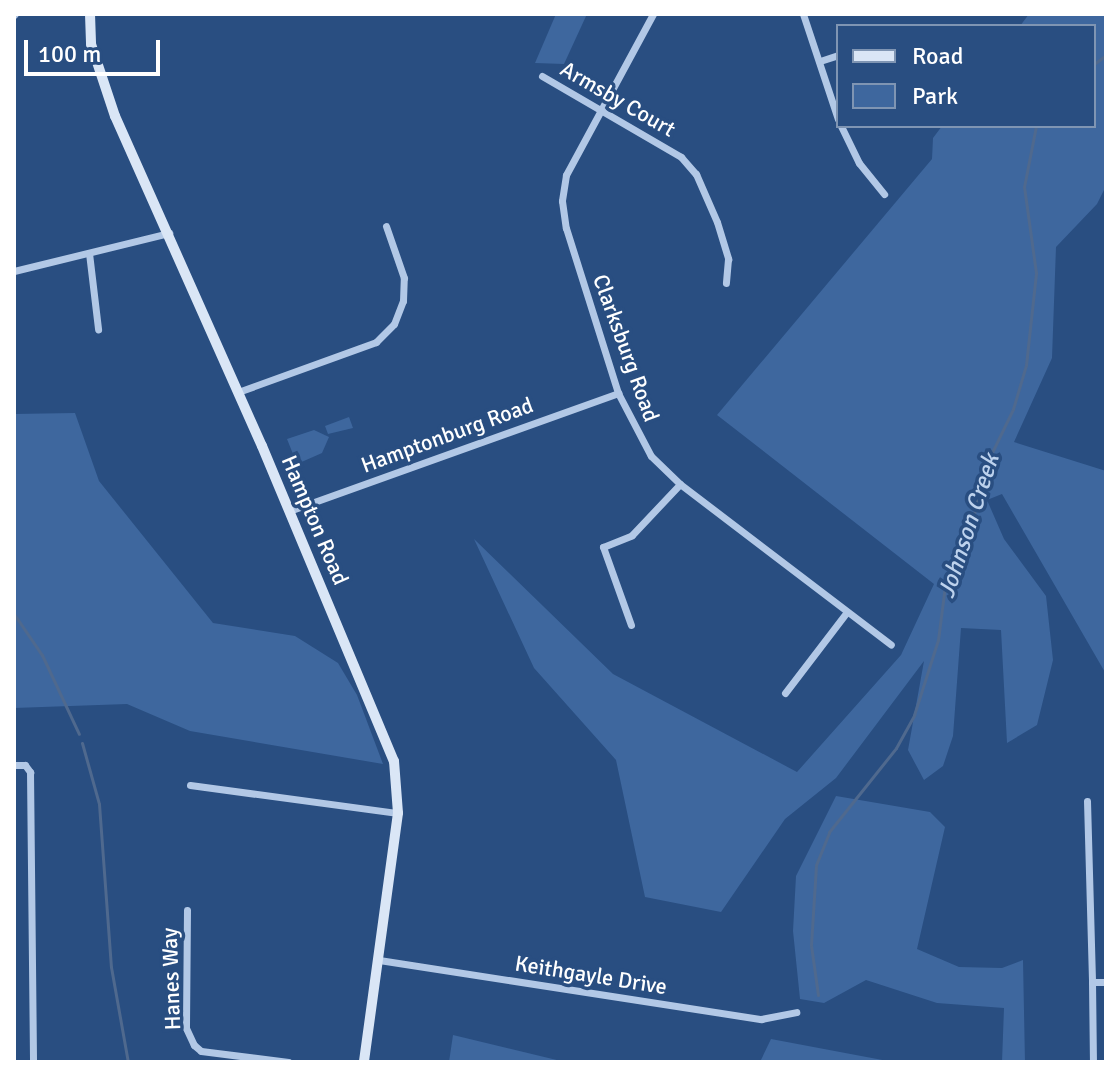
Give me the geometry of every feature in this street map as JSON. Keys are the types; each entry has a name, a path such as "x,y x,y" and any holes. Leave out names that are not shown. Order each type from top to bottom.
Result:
{"main road":[{"name":"Hampton Road","path":"90,14 100,77 390,750 398,813 364,1062"}],"street":[{"name":"Clarksburg Road","path":"653,14 566,175 562,201 618,393 651,456 680,484 891,645"},
{"path":"803,14 836,113"},
{"path":"820,61 836,56"},
{"name":"Armsby Court","path":"542,76 656,138 696,174 728,259 726,283"},
{"path":"842,128 859,163 884,194"},
{"path":"238,392 376,342 394,324 403,301 404,278 386,226"},
{"path":"14,271 169,233"},
{"path":"89,253 98,329"},
{"name":"Hamptonburg Road","path":"289,511 618,393"},
{"path":"631,625 603,547 632,535 680,484"},
{"path":"785,693 847,612"},
{"path":"14,765 25,765 30,772 33,1062"},
{"path":"190,785 398,813"},
{"path":"1087,801 1093,1062"},
{"name":"Hanes Way","path":"187,910 186,1028 194,1045 201,1051 288,1062"},
{"name":"Keithgayle Drive","path":"379,960 761,1019 796,1012"},
{"path":"1092,982 1106,982"}],"green space":[{"path":"556,14 587,14 564,64 535,63"},
{"path":"1029,14 1106,14 1106,186 1097,204 1056,247 1052,358 1014,442 1106,471 1106,674 1002,494 987,500 1004,539 1046,596 1053,660 1037,725 1007,743 1001,630 961,628 953,736 943,766 924,780 908,750 924,661 836,778 785,819 721,912 645,897 616,760 534,668 474,539 613,674 797,772 901,655 934,584 717,415 932,159 933,138 940,128 1096,128 1096,24 1022,24"},
{"path":"75,413 99,481 213,623 295,636 338,663 357,695 383,764 190,731 127,704 14,708 14,414"},
{"path":"349,417 353,428 328,434 325,426"},
{"path":"314,430 329,437 322,453 297,464 287,439"},
{"path":"836,796 930,812 945,827 917,949 959,967 1002,968 1023,960 1025,1062 1002,1062 1004,1008 937,1003 866,980 824,1003 800,999 793,931 796,876"},
{"path":"453,1035 565,1062 449,1062"},
{"path":"771,1039 893,1062 760,1062"}],"waterway":[{"name":"Johnson Creek","path":"1096,62 1106,55"},
{"name":"Johnson Creek","path":"818,995 811,945 816,865 829,832 896,748 914,715 938,640 945,585 969,542 981,475 1013,409 1026,365 1036,273 1024,187 1036,128"},
{"path":"14,614 42,655 79,734"},
{"path":"82,743 99,804 111,967 128,1062"}]}
